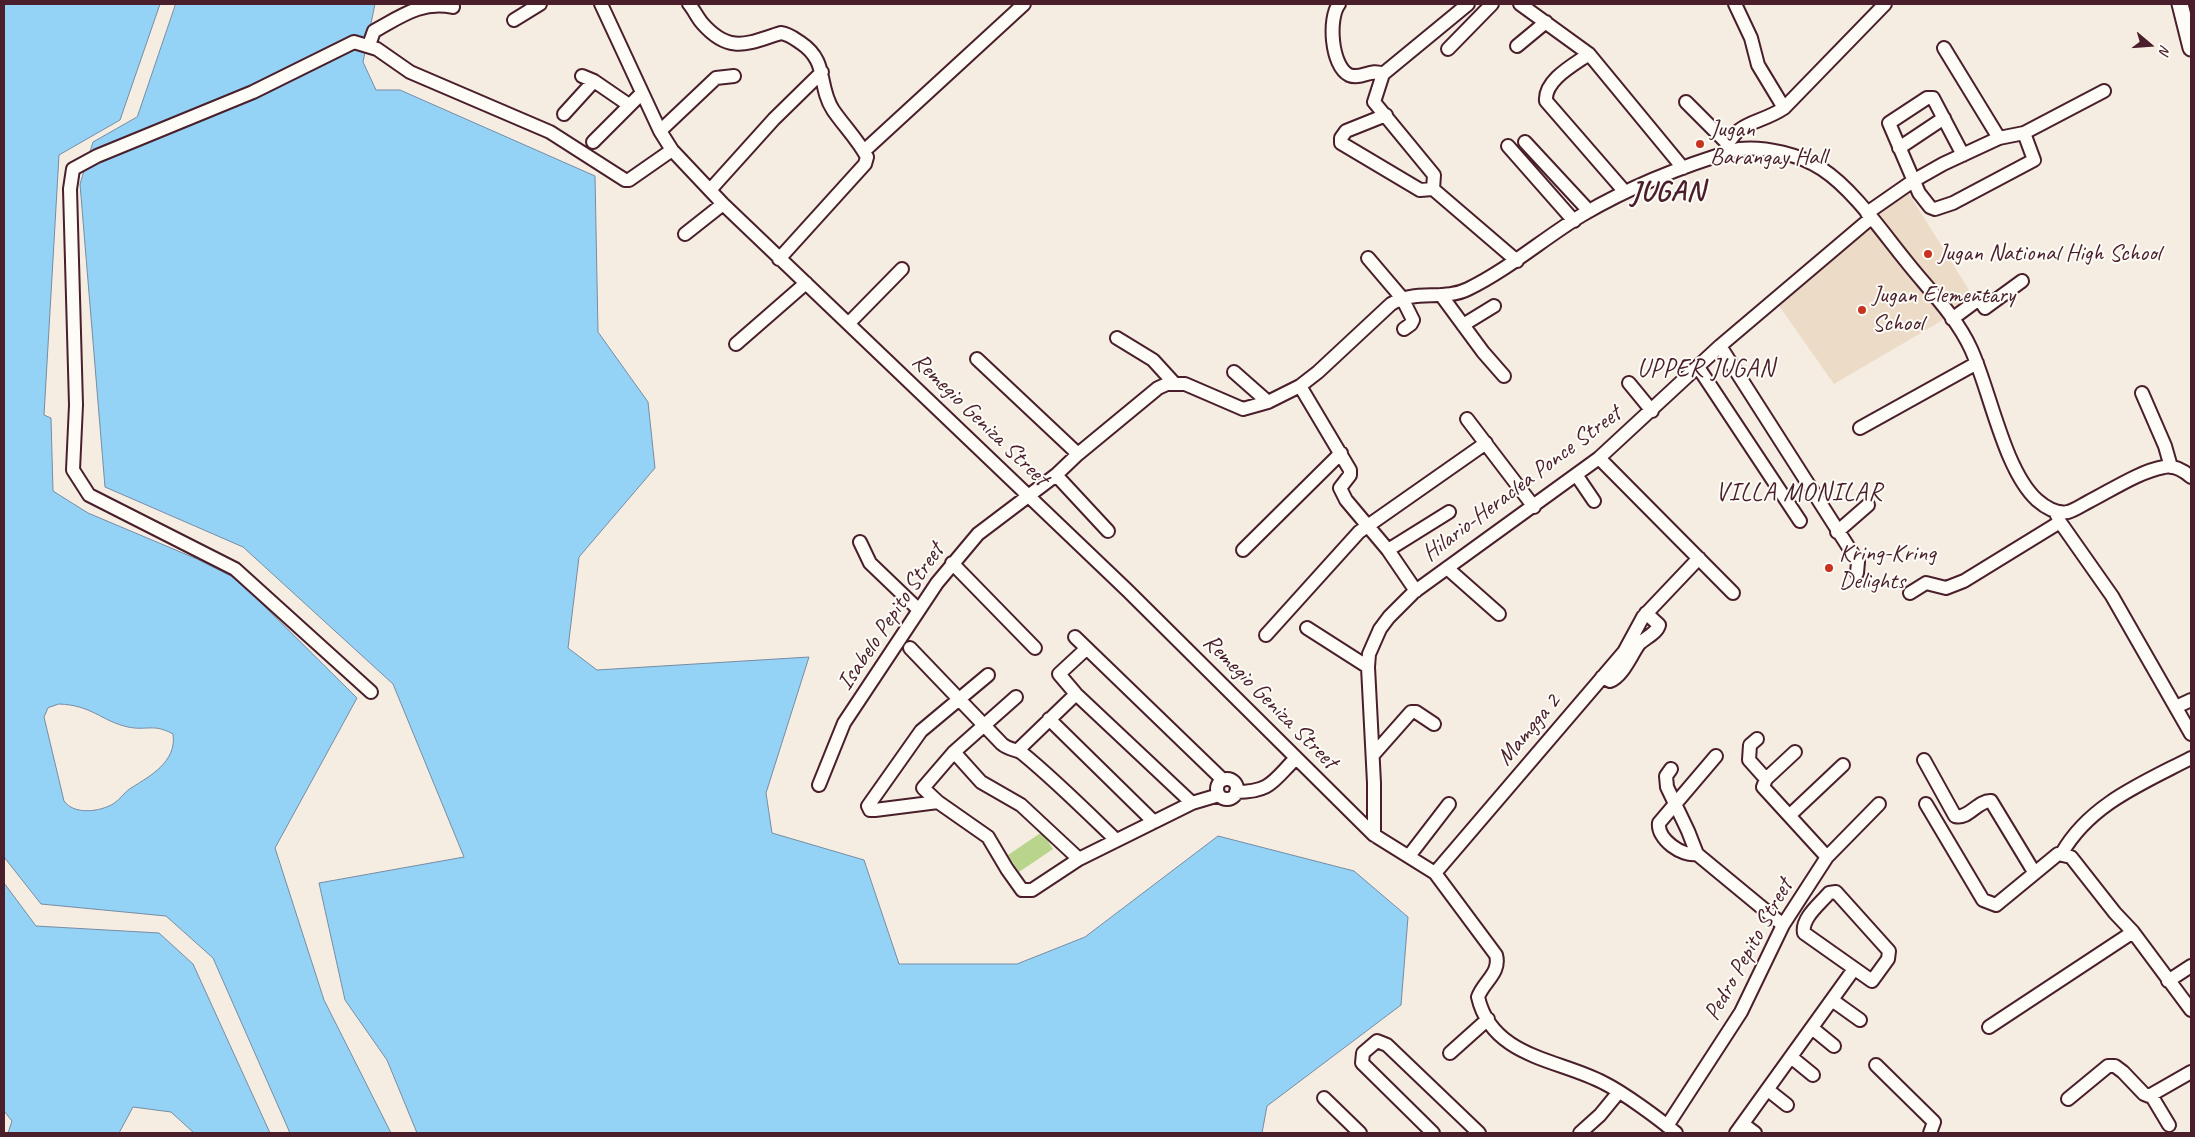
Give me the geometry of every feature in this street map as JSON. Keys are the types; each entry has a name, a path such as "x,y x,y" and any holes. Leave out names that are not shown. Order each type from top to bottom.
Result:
{"main road":[{"path":"2180,4 2191,48"},
{"path":"2188,4 2191,17"}],"street":[{"path":"369,45 374,31 408,12 422,6 441,4 453,7"},
{"path":"514,20 540,4"},
{"name":"Remegio Geniza Street","path":"600,4 660,131 672,150 779,259 849,323 1374,834"},
{"path":"689,4 704,26 729,43 748,44 781,32 786,33 812,51 817,58 822,72 824,88 832,108 864,151 867,161 865,164 779,259"},
{"path":"864,151 1024,4"},
{"path":"1339,4 1336,7 1333,30 1334,52 1337,62 1344,72 1356,77 1375,71 1382,74"},
{"path":"1448,49 1492,4"},
{"path":"1520,4 1589,54 1683,168"},
{"path":"1735,4 1751,38 1758,65 1784,108"},
{"path":"1433,189 1434,175 1374,102 1382,74 1461,5"},
{"path":"1725,148 1742,127 1774,115 1784,108 1881,5"},
{"path":"1518,46 1546,22"},
{"path":"371,692 235,570 89,496 73,470 76,405 70,189 73,168 92,158 253,92 354,42 369,45 410,72 550,132 626,180 630,180 672,150"},
{"path":"1944,48 1999,138"},
{"path":"1589,54 1554,81 1546,92 1546,101 1625,192"},
{"path":"710,190 774,119 822,72"},
{"path":"660,131 716,78 734,76"},
{"path":"564,114 588,79 629,106"},
{"name":"Hilario-Heraclea Ponce Street","path":"1374,834 1369,654 1380,629 1401,603 1416,590 1577,476 1599,458 1652,411 1720,346 1869,215 1913,181 1999,138 2024,133 2104,91"},
{"path":"593,142 642,93"},
{"path":"1963,155 1933,98 1927,98 1889,123 1913,181 1930,207 1936,209 1947,206 2034,160 2024,133"},
{"path":"1686,102 1725,148"},
{"path":"1386,115 1346,131 1341,138 1341,143 1420,190 1433,189 1517,260"},
{"path":"1899,148 1944,118"},
{"path":"1525,142 1589,211"},
{"path":"1508,146 1574,221"},
{"path":"1117,338 1153,360 1174,383 1185,384 1240,408 1268,402 1300,386 1391,304 1402,298 1441,295 1466,290 1517,260 1589,211 1625,192 1725,148 1751,148 1810,162 1834,178 1869,215 1964,334 1977,363 2017,470 2037,500 2057,516 2112,596 2191,734"},
{"path":"685,234 723,204"},
{"path":"1368,258 1402,298 1413,320 1411,324 1404,328"},
{"path":"849,323 902,269"},
{"path":"1952,318 1979,298 1985,308 2022,281"},
{"path":"736,344 806,283"},
{"path":"1441,295 1504,376"},
{"path":"1463,325 1494,306"},
{"path":"1720,346 1837,532 1858,562 1857,573"},
{"path":"977,359 1078,454"},
{"path":"1860,428 1977,363"},
{"path":"1698,367 1800,521"},
{"path":"1234,372 1268,402"},
{"path":"1629,382 1652,411"},
{"name":"Isabelo Pepito Street","path":"818,785 844,723 952,563 978,534 1056,475 1146,396 1158,388 1174,383"},
{"path":"1300,386 1351,472 1340,488 1346,500 1388,550 1416,590"},
{"path":"2142,393 2165,446 2171,467"},
{"path":"1467,419 1534,507"},
{"path":"1266,635 1368,525 1486,443"},
{"path":"1243,550 1341,453"},
{"path":"1599,458 1732,593"},
{"path":"1910,593 1926,583 1946,588 1964,581 2057,516 2138,477 2164,467 2171,467 2191,477"},
{"path":"1056,475 1108,531"},
{"path":"1577,476 1594,501"},
{"path":"1837,532 1868,505"},
{"path":"1388,550 1449,512"},
{"path":"860,542 870,563 919,610"},
{"name":"Mamgga 2","path":"1435,873 1624,652 1646,613 1699,558"},
{"path":"952,563 1035,648"},
{"path":"1447,568 1499,614"},
{"path":"1602,677 1610,681 1616,677 1642,641 1658,629 1659,625 1646,613"},
{"path":"1306,628 1368,667"},
{"path":"1075,637 1222,780 1232,780 1236,785 1236,792"},
{"path":"910,648 984,727 1009,750 1018,750 1047,774 1116,840"},
{"path":"1086,649 1059,674 1076,694 1192,803"},
{"path":"938,802 872,810 868,806 921,731 988,675"},
{"path":"1018,750 1076,694"},
{"path":"909,805 954,752 1016,697"},
{"path":"2176,707 2191,700"},
{"path":"1373,755 1411,712 1416,712 1434,724"},
{"path":"1049,719 1154,822"},
{"path":"1757,739 1750,745 1749,760 1766,779"},
{"path":"954,752 980,782 1021,805 1079,859"},
{"path":"1795,752 1766,779 1763,786 1827,857"},
{"path":"1697,854 1679,851 1658,829 1659,820 1676,804 1716,756"},
{"path":"923,788 938,802 988,837 1007,870 1022,890 1032,890 1079,859 1192,803 1219,795 1229,798 1236,792 1252,792 1265,788 1296,758"},
{"path":"1926,804 1983,900 1996,905 2034,872 2062,853 2069,840 2100,808 2124,793 2191,758"},
{"path":"1924,760 1955,816 1962,816 1985,801 1991,800 2034,872"},
{"path":"1790,815 1843,765"},
{"path":"1670,769 1666,776 1667,787 1697,854 1783,925"},
{"path":"1219,795 1217,788 1222,780"},
{"path":"1410,856 1449,804"},
{"name":"Pedro Pepito Street","path":"1671,1129 1741,1012 1783,925 1827,857 1878,804"},
{"path":"1374,834 1435,873 1496,955 1494,974 1478,997 1488,1019 1504,1039 1527,1054 1595,1079 1618,1092 1671,1129"},
{"path":"2062,853 2071,857 2115,913 2133,932 2191,1010"},
{"path":"1832,892 1836,892 1889,951 1888,959 1872,981 1854,969 1826,950 1804,930 1806,920 1832,892"},
{"path":"1989,1027 2133,932"},
{"path":"2168,981 2191,966"},
{"path":"1755,1133 1739,1129 1854,969"},
{"path":"1832,1000 1860,1020"},
{"path":"1450,1053 1488,1019"},
{"path":"1812,1028 1834,1046"},
{"path":"1433,1133 1362,1063 1363,1053 1377,1041 1386,1045 1479,1133"},
{"path":"1791,1057 1813,1075"},
{"path":"1876,1065 1934,1122 1930,1133"},
{"path":"2068,1099 2108,1066 2115,1066 2144,1094 2152,1095 2191,1072"},
{"path":"1768,1090 1787,1105"},
{"path":"1580,1133 1600,1115 1618,1092"},
{"path":"2152,1095 2169,1125"},
{"path":"1324,1098 1360,1133"}],"shaded area":[{"name":"Jugan National High School","path":"1906,189 1974,298 1955,311 1875,211"},
{"name":"Jugan Elementary School","path":"1870,223 1948,317 1834,384 1777,303"}],"green space":[{"path":"1042,832 1053,849 1019,872 1008,855"}],"water":[{"path":"4,4 160,4 120,120 59,155 44,415 51,418 53,491 88,513 197,559 237,579 357,698 275,848 324,1000 391,1133 290,1133 213,958 166,916 41,904 4,857","holes":["59,704 88,710 110,721 128,727 155,728 173,734 171,753 161,767 113,804 101,809 87,811 74,808 64,801 44,717 48,708"]},
{"path":"176,4 375,4 363,62 376,90 400,90 595,176 598,332 648,402 655,468 579,557 568,648 597,670 809,657 766,793 772,833 864,860 899,964 1017,964 1085,937 1218,836 1354,871 1408,917 1401,1005 1267,1106 1262,1133 417,1133 387,1060 345,1000 319,883 464,857 393,684 243,547 105,487 80,184 93,142 137,117"},
{"path":"4,883 36,926 159,933 193,964 270,1133 194,1133 171,1112 133,1107 119,1133 8,1133 12,1121 4,1111"}],"place":[{"name":"Jugan Barangay Hall","path":"1700,144"},
{"name":"Jugan National High School","path":"1928,254"},
{"name":"Jugan Elementary School","path":"1862,310"},
{"name":"Kring-Kring Delights","path":"1829,568"}],"district":[{"name":"JUGAN","path":"1668,192"},
{"name":"UPPER JUGAN","path":"1706,369"},
{"name":"VILLA MONILAR","path":"1799,493"}]}
